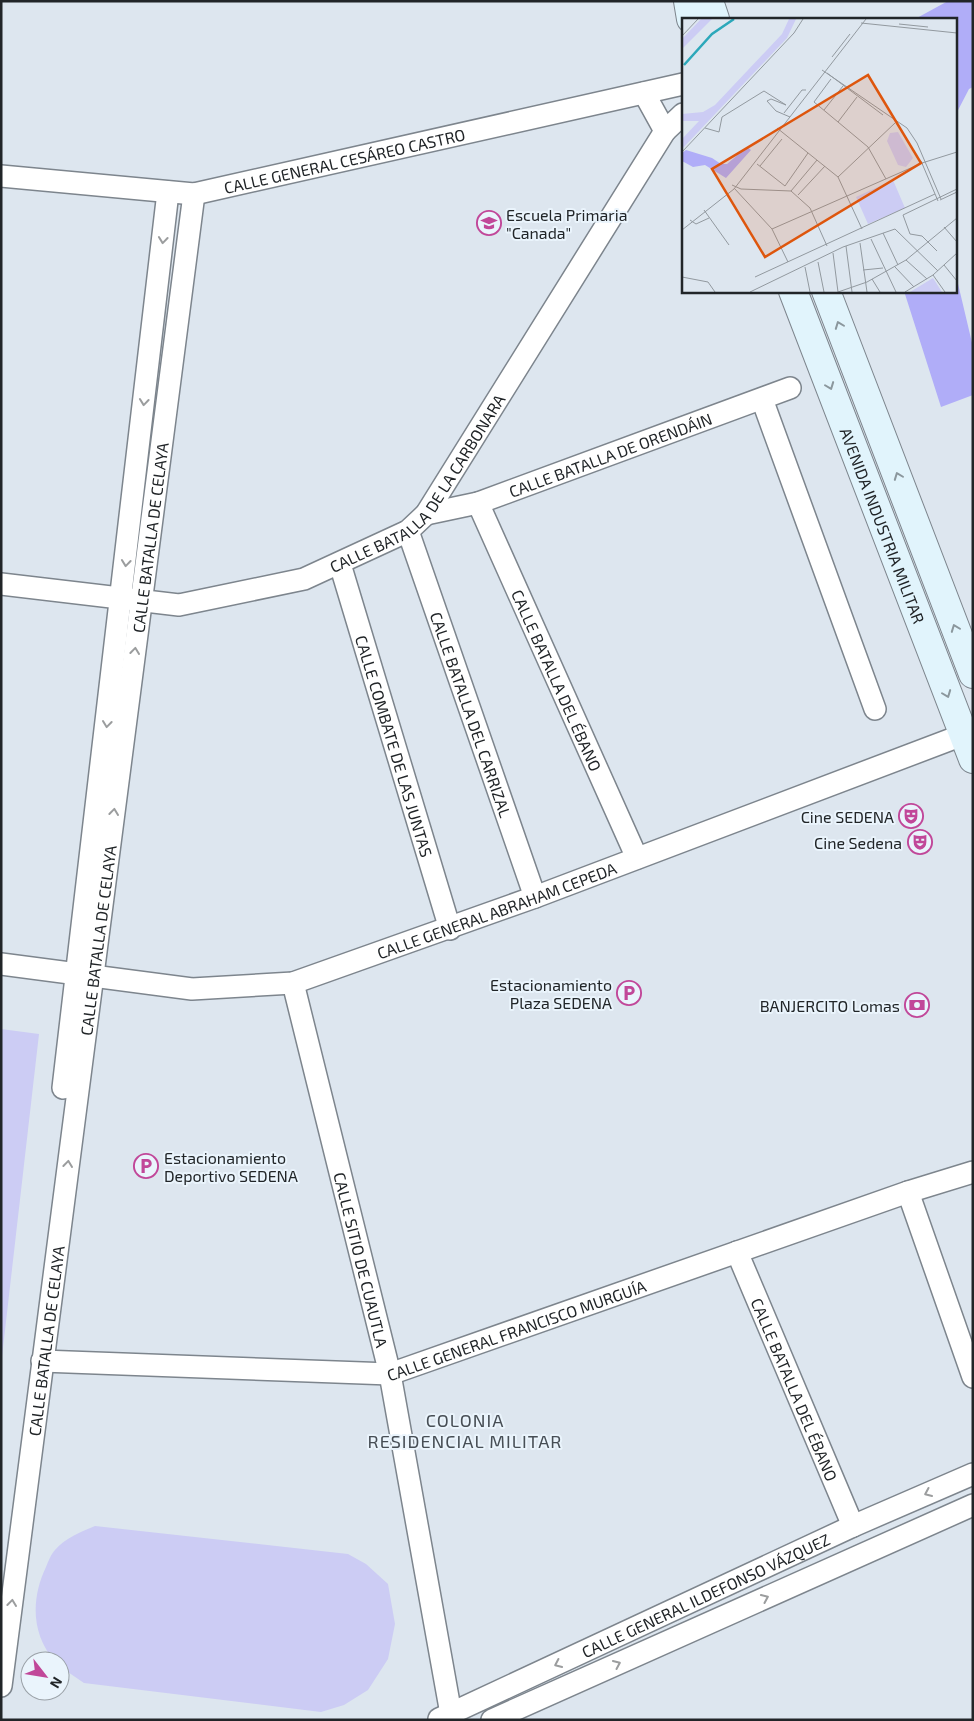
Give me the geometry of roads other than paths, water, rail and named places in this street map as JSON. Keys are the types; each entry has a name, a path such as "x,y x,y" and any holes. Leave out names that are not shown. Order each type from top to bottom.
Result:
{"main road":[{"path":"688,1 691,18"},
{"path":"708,1 715,18"},
{"name":"AVENIDA INDUSTRIA MILITAR","path":"793,292 970,742"},
{"name":"AVENIDA INDUSTRIA MILITAR","path":"826,292 973,674"}],"street":[{"name":"CALLE GENERAL CESÁREO CASTRO","path":"1,176 194,194 682,84"},
{"path":"652,91 666,131"},
{"name":"CALLE BATALLA DE LA CARBONARA","path":"1,584 179,605 304,579 408,531 426,514 666,131 682,115"},
{"name":"CALLE BATALLA DE CELAYA","path":"132,600 168,192"},
{"name":"CALLE BATALLA DE CELAYA","path":"1,1686 42,1361 85,976 132,600 194,194"},
{"name":"CALLE BATALLA DE ORENDÁIN","path":"426,514 478,503 790,388"},
{"path":"762,399 875,709"},
{"name":"CALLE BATALLA DEL ÉBANO","path":"478,503 637,858"},
{"name":"CALLE BATALLA DEL CARRIZAL","path":"408,531 535,897"},
{"name":"CALLE COMBATE DE LAS JUNTAS","path":"340,564 450,929"},
{"name":"CALLE GENERAL ABRAHAM CEPEDA","path":"1,964 192,989 293,984 450,929 637,858 970,742"},
{"name":"CALLE BATALLA DE CELAYA","path":"1,1577 85,976"},
{"name":"CALLE SITIO DE CUAUTLA","path":"293,984 390,1374 445,1717"},
{"name":"CALLE GENERAL FRANCISCO MURGUÍA","path":"42,1361 390,1374 908,1192 973,1172"},
{"path":"908,1192 973,1377"},
{"name":"CALLE BATALLA DEL ÉBANO","path":"737,1252 853,1526"},
{"name":"CALLE GENERAL ILDEFONSO VÁZQUEZ","path":"445,1717 853,1526 973,1474"},
{"name":"CALLE GENERAL ILDEFONSO VÁZQUEZ","path":"492,1720 973,1505"}],"place":[{"name":"Escuela Primaria \"Canada\"","path":"489,223"},
{"name":"Cine SEDENA","path":"911,816"},
{"name":"Cine Sedena","path":"920,842"},
{"name":"Estacionamiento Plaza SEDENA","path":"629,993"},
{"name":"BANJERCITO Lomas","path":"917,1005"},
{"name":"Estacionamiento Deportivo SEDENA","path":"146,1166"}],"district":[{"name":"COLONIA RESIDENCIAL MILITAR","path":"465,1430"}]}
